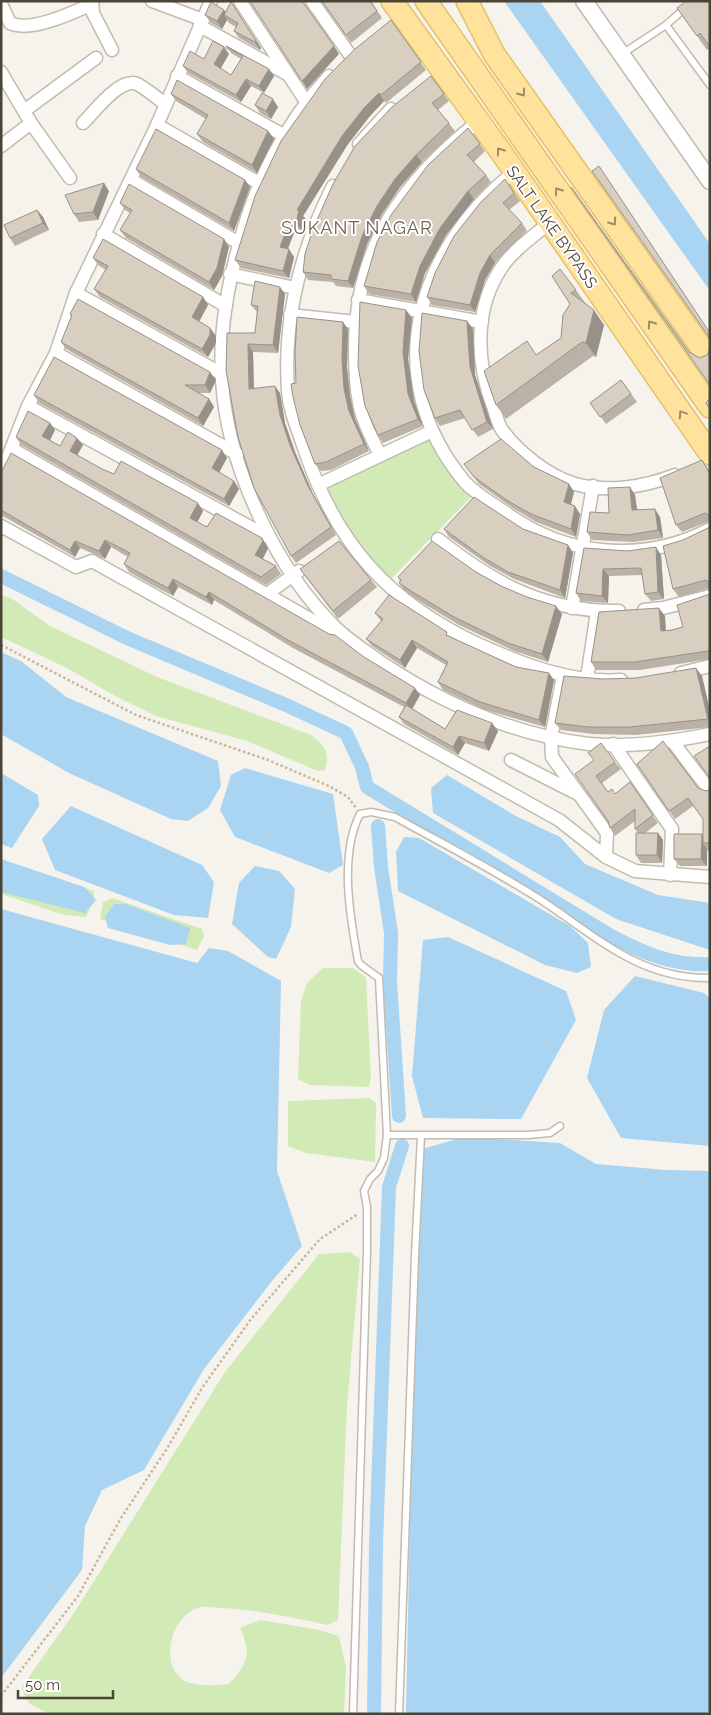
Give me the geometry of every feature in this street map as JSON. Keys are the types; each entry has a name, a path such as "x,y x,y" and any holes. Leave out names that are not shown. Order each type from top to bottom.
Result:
{"main road":[{"name":"SALT LAKE BYPASS","path":"426,1 437,40 437,72 478,121 514,172 658,378 707,456"},
{"path":"457,1 710,360"},
{"path":"467,1 494,54"},
{"name":"SALT LAKE BYPASS","path":"395,12 437,40 680,364 710,407"}],"street":[{"path":"152,1 202,23 289,75"},
{"path":"1,475 28,406 56,353 76,293 157,124 210,1"},
{"path":"240,1 307,103"},
{"path":"312,1 347,59 307,103 285,136 259,183 246,215 230,274 222,374 231,434 246,487 270,538 308,595 338,630 360,647"},
{"path":"584,1 710,181"},
{"path":"1,4 10,23 17,27 61,18 92,3 93,13 112,50"},
{"path":"24,111 96,58"},
{"path":"1,72 31,123 70,178"},
{"path":"177,76 285,136"},
{"path":"83,123 113,91 129,83 136,84 166,104"},
{"path":"350,157 374,126 400,101"},
{"path":"380,455 358,403 355,366 356,322 362,279 370,256 386,223 406,192 427,166 478,121"},
{"path":"1,146 31,123"},
{"path":"157,124 259,183"},
{"path":"514,172 497,185 461,226 439,261 420,311 418,372 432,431 460,468 475,498 545,536 583,548 624,551 658,548 690,539 710,529"},
{"path":"340,174 315,223 295,288 290,315 287,354 288,392 296,425 318,485 347,537 370,570 392,585 436,622 470,640 518,662 562,676 618,680 636,679"},
{"path":"131,180 239,243"},
{"path":"549,223 502,266 490,292 482,322 479,344 482,374 502,429 545,469 574,484 614,488 655,482 688,468"},
{"path":"103,234 226,306"},
{"path":"230,274 295,288"},
{"path":"76,293 222,374"},
{"path":"358,300 482,322"},
{"path":"290,315 356,322"},
{"path":"56,353 237,454"},
{"path":"658,378 680,364"},
{"path":"28,406 270,538"},
{"path":"318,485 432,431"},
{"path":"493,446 508,436"},
{"path":"12,450 360,647 440,699 479,716 552,738 590,744 673,742 710,734"},
{"path":"572,608 594,486"},
{"path":"1,526 76,567 92,561 559,820 606,857 635,872 710,877"},
{"path":"333,548 347,537"},
{"path":"438,539 489,575 522,593 558,606 597,612 633,611 663,608 710,596"},
{"path":"267,594 312,564"},
{"path":"587,678 597,612"},
{"path":"671,675 710,666"},
{"path":"562,676 552,738 552,756 607,833 606,857"},
{"path":"673,742 710,791"},
{"path":"614,744 672,829 670,875"},
{"path":"511,760 580,795"}],"lane":[{"path":"622,55 666,25 693,1"},
{"path":"666,25 710,85"},
{"path":"353,1714 367,1207 364,1190 370,1178 378,1171 384,1158 387,1135 378,978 360,966 358,961 348,897 351,844 355,824 360,814 371,812 395,818 543,902 629,960 657,972 710,978"},
{"path":"387,1135 528,1135 550,1133 560,1126"},
{"path":"399,1714 421,1136"}],"path":[{"path":"1,645 136,715 268,760 330,786 348,797 360,814"},
{"path":"1,1696 78,1596 122,1518 168,1447 202,1388 251,1319 320,1239 367,1207"}],"green space":[{"path":"431,437 473,495 389,581 349,532 324,488"},
{"path":"1,595 11,598 50,626 157,677 311,735 320,742 325,750 327,759 325,770 318,771 247,741 156,716 117,697 65,667 1,637"},
{"path":"1,860 94,891 94,899 86,917 64,915 1,894"},
{"path":"112,898 202,929 204,936 197,950 100,919 103,902"},
{"path":"323,968 353,968 366,978 371,1078 369,1087 310,1085 298,1079 301,1002 307,983"},
{"path":"370,1098 376,1103 375,1162 306,1153 288,1146 288,1101"},
{"path":"350,1252 360,1259 347,1405 338,1620 328,1625 250,1611 201,1607 190,1612 181,1620 171,1643 170,1655 172,1666 178,1676 187,1682 202,1685 229,1684 244,1664 246,1658 246,1645 240,1628 260,1620 319,1630 339,1636 346,1667 344,1714 49,1714 30,1704 21,1688 74,1613 225,1372 319,1254"}],"water":[{"path":"504,1 540,1 710,244 710,291"},
{"path":"1,652 21,661 66,697 218,761 221,786 208,808 188,821 171,819 69,773 1,734"},
{"path":"245,768 333,794 343,865 329,873 235,837 220,810 231,775"},
{"path":"1,773 38,795 39,806 12,848 1,844"},
{"path":"447,775 514,815 560,837 585,864 658,895 710,903 710,950 616,919 433,813 431,788"},
{"path":"71,806 202,865 214,882 208,918 174,915 55,870 42,839"},
{"path":"404,837 419,838 570,926 588,943 591,967 577,973 545,965 398,891 396,852"},
{"path":"1,859 84,887 96,900 85,913 1,892"},
{"path":"255,866 279,871 295,889 291,927 276,959 268,957 232,924 239,883"},
{"path":"114,904 126,904 190,928 186,944 170,945 108,928 105,917"},
{"path":"1,909 197,963 209,948 228,951 281,981 277,1171 302,1246 272,1281 204,1369 144,1470 102,1490 85,1526 82,1570 1,1678"},
{"path":"448,937 566,991 576,1020 521,1119 423,1118 412,1076 423,940"},
{"path":"635,976 704,993 710,998 710,1146 621,1138 587,1078 604,1010"},
{"path":"464,1137 560,1143 596,1164 666,1170 710,1171 710,1714 406,1714 417,1169 422,1149"}],"building":[{"path":"250,1 302,1 334,46 302,81"},
{"path":"322,1 370,1 377,11 346,35"},
{"path":"686,1 710,1 710,47 700,33 697,36 677,8"},
{"path":"211,2 224,10 217,21 205,15"},
{"path":"231,2 255,42 234,31 238,23 224,15"},
{"path":"391,20 421,62 381,95 379,93 364,108 342,136 297,210 299,210 296,223 290,221 280,247 289,249 283,271 235,260 255,196 281,141 325,79 355,49"},
{"path":"213,41 224,47 214,64 231,75 243,56 226,46 269,69 259,86 246,79 236,95 183,66 190,51 204,59"},
{"path":"431,76 444,94 432,103 449,123 416,155 395,179 377,206 362,236 348,281 331,279 331,275 303,272 305,254 313,229 333,184 355,146 392,107"},
{"path":"177,80 268,131 252,165 197,134 208,115 171,94"},
{"path":"262,93 273,99 266,111 255,105"},
{"path":"468,128 480,144 467,155 486,175 468,191 440,228 420,266 411,294 364,286 377,242 391,215 428,165"},
{"path":"156,129 245,180 229,223 136,169"},
{"path":"599,166 710,333 710,338 592,171"},
{"path":"505,179 514,193 503,203 522,223 490,255 480,273 470,305 427,297 435,273 454,236 481,202"},
{"path":"104,183 93,212 74,214 65,195"},
{"path":"129,184 224,239 217,268 209,282 120,230 132,210 120,203"},
{"path":"571,187 689,352 700,358 707,355 710,349 710,385"},
{"path":"37,210 43,223 10,238 4,225"},
{"path":"103,239 203,297 192,317 210,328 210,335 202,349 94,289 108,266 93,258"},
{"path":"560,269 576,290 571,293 594,310 586,343 582,342 496,405 484,371 527,341 536,355 561,338 563,315 570,304 552,276"},
{"path":"255,281 280,287 273,345 248,344 249,389 275,386 280,415 290,445 308,486 331,527 291,556 254,488 238,437 226,371 227,333 255,333 258,306 251,305"},
{"path":"78,299 210,372 205,385 185,385 209,399 198,418 61,342 72,315 70,314"},
{"path":"360,302 406,310 403,352 408,394 418,419 378,435 365,406 358,366"},
{"path":"422,313 467,321 470,367 487,422 472,430 460,410 435,418 424,390 419,351"},
{"path":"297,317 343,322 342,359 344,389 349,411 364,444 326,462 315,464 300,425 291,384 296,383"},
{"path":"54,357 222,450 212,468 234,481 224,499 34,395"},
{"path":"621,380 631,394 600,417 590,403"},
{"path":"710,398 710,409 706,403"},
{"path":"28,411 50,423 42,436 60,446 68,432 77,438 70,451 102,469 114,474 121,461 198,503 190,518 207,527 216,513 262,538 263,541 255,555 276,566 261,577 16,437"},
{"path":"501,439 534,467 569,484 564,502 575,506 571,529 531,514 508,501 474,477 464,464"},
{"path":"11,453 329,634 335,635 364,657 415,688 406,703 288,640 209,592 206,597 173,579 168,588 145,576 124,564 130,553 105,540 99,551 75,541 70,550 1,510 1,473"},
{"path":"702,460 710,474 710,516 705,513 676,525 660,478"},
{"path":"630,487 632,510 655,509 658,530 628,535 587,532 590,512 609,513 608,488"},
{"path":"474,497 523,529 568,545 560,590 508,572 484,558 444,529"},
{"path":"710,527 710,583 706,580 673,589 663,546 683,540"},
{"path":"339,541 371,580 333,611 300,569"},
{"path":"432,541 476,572 501,586 556,606 542,654 508,643 454,617 399,583 401,580 398,577"},
{"path":"656,547 658,592 645,594 641,568 603,569 602,596 576,593 584,548 628,551"},
{"path":"710,594 710,653 708,651 635,662 591,662 599,612 659,608 661,631 672,630 683,627 677,605"},
{"path":"389,595 447,632 446,635 516,667 549,673 539,720 480,702 438,682 448,662 412,640 400,660 366,639 383,619 375,613"},
{"path":"696,668 708,719 630,727 588,727 555,723 564,676 603,679 636,678"},
{"path":"406,705 445,729 457,710 492,723 484,743 459,736 453,747 399,717"},
{"path":"663,741 698,788 706,791 710,789 710,843 703,843 703,819 688,798 669,811 637,764"},
{"path":"601,743 615,762 596,776 608,792 612,789 615,794 630,782 653,815 635,829 635,809 610,828 608,821 575,774 594,760 588,753"},
{"path":"710,746 710,778 694,756"},
{"path":"636,833 658,833 657,855 636,855"},
{"path":"674,834 702,834 701,859 674,859"}],"waterway":[{"path":"1,576 127,638 286,705 346,733 362,767 367,787 611,936 647,953 671,961 710,964"},
{"path":"378,826 381,867 391,933 390,981 399,1116"},
{"path":"374,1714 376,1543 389,1187 402,1146"}],"district":[{"name":"SUKANT NAGAR","path":"357,227"}]}
